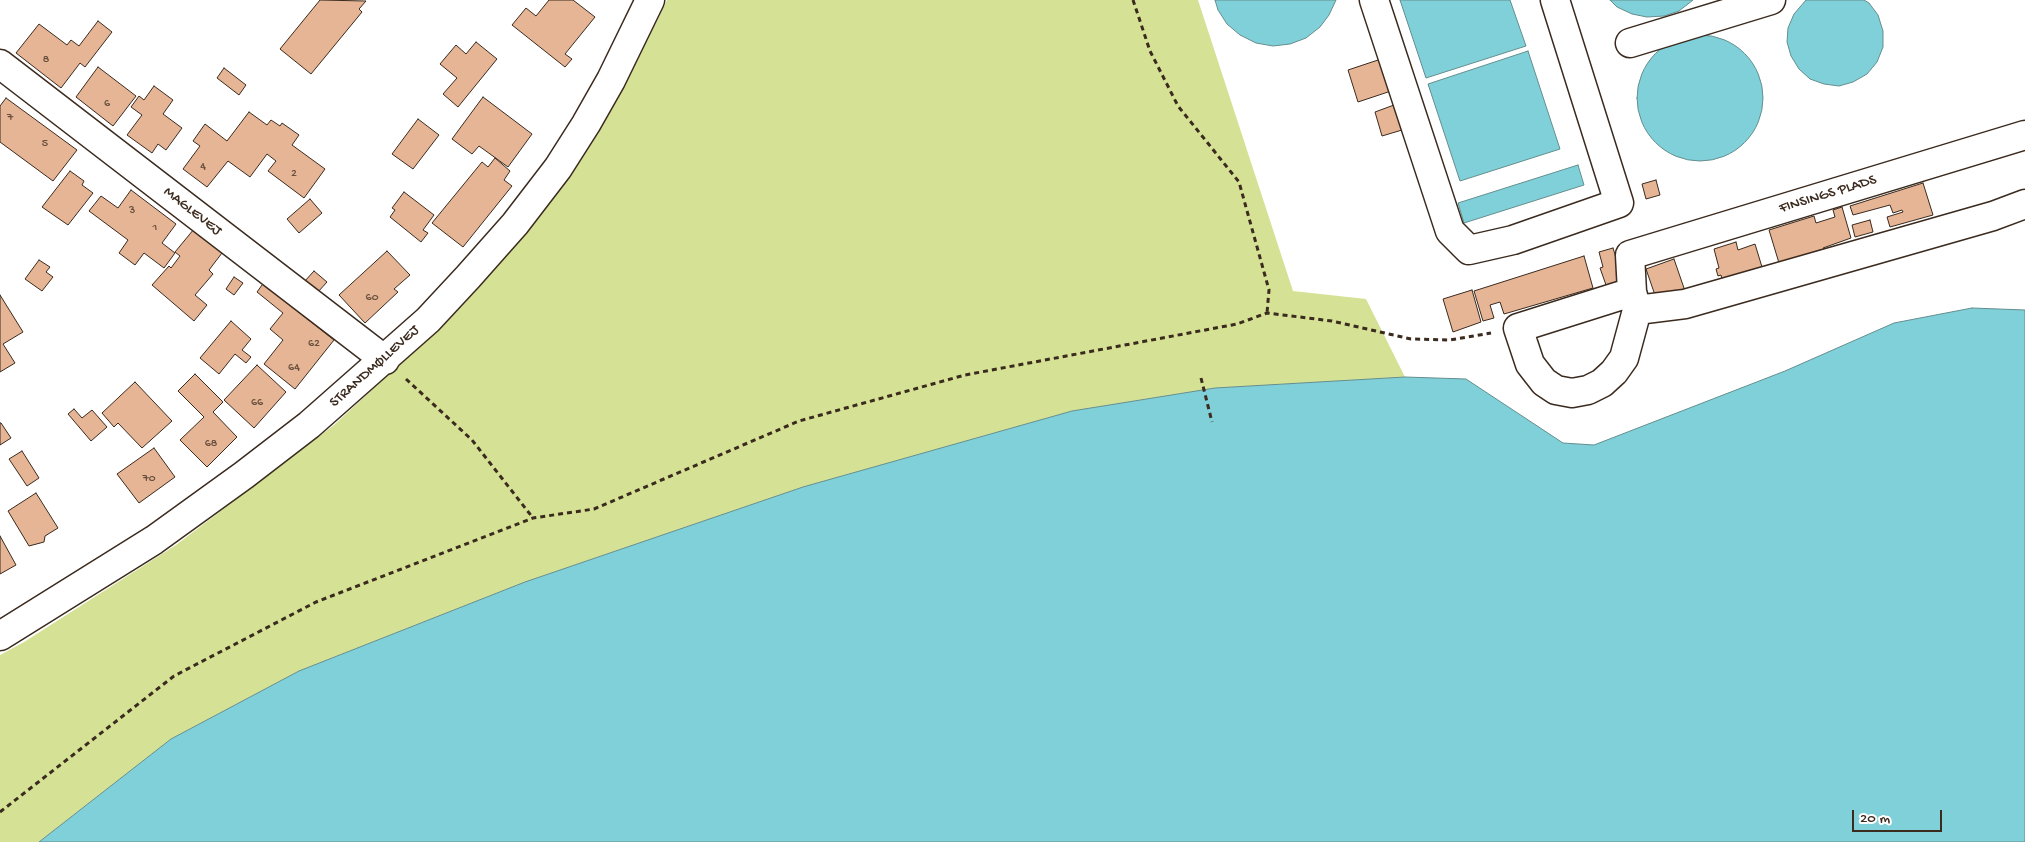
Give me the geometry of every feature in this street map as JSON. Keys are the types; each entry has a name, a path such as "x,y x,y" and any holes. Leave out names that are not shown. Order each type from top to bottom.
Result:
{"street":[{"name":"STRANDMØLLEVEJ","path":"0,636 127,557 206,503 302,431 385,360 428,320 468,278 537,197 586,124 611,80 650,0"},
{"path":"1374,0 1450,231 1469,250 1513,240 1619,203 1555,0"},
{"path":"1630,43 1771,0"},
{"name":"MAGLEVEJ","path":"0,64 385,360"},
{"name":"FINSINGS PLADS","path":"1634,301 1630,255 2025,135"},
{"path":"1634,301 1626,351 1620,366 1602,384 1588,390 1572,393 1550,387 1538,376 1530,364 1518,328 1634,301 1685,304 1993,216 2025,204"}],"path":[{"path":"1133,0 1150,51 1178,106 1239,182 1269,290 1267,313"},
{"path":"0,812 174,676 316,602 533,518 594,509 799,421 965,376 1237,324 1267,313 1332,321 1411,340 1450,340 1518,328"},
{"path":"385,360 472,440 533,518"},
{"path":"1200,378 1212,422"}],"green space":[{"path":"667,0 1198,0 1293,291 1366,299 1405,377 1215,388 1072,411 803,487 525,582 299,671 171,739 39,842 0,842 0,655 24,642 176,545 334,425 454,314 567,181 655,25"}],"water":[{"path":"1215,0 1336,0 1329,15 1320,27 1306,38 1290,44 1273,46 1256,43 1240,35 1227,24 1218,10"},
{"path":"1400,0 1510,0 1526,46 1426,78"},
{"path":"1610,0 1693,0 1679,11 1664,16 1647,17 1632,14 1617,7"},
{"path":"1806,0 1864,0 1869,3 1878,15 1883,31 1883,47 1877,62 1867,74 1853,82 1839,86 1824,84 1810,79 1799,69 1791,56 1787,42 1788,28 1794,14"},
{"path":"1700,35 1724,39 1745,53 1759,74 1763,98 1759,122 1745,143 1724,157 1700,161 1676,157 1655,143 1641,122 1637,98 1641,74 1655,53 1676,39"},
{"path":"1528,51 1560,149 1460,181 1428,84"},
{"path":"1578,165 1584,185 1464,223 1458,203"},
{"path":"1972,308 2025,310 2025,842 39,842 171,739 299,671 525,582 803,487 1072,411 1215,388 1405,377 1466,379 1563,443 1594,445 1785,371 1894,323"}],"building":[{"path":"320,0 366,1 359,9 362,12 311,74 280,49"},
{"path":"549,0 573,0 595,17 565,54 572,59 565,67 512,25 526,8 536,16"},
{"path":"98,21 112,32 85,67 80,63 61,88 16,53 39,24 67,45 71,40 79,46"},
{"path":"476,42 497,59 458,107 443,94 457,78 440,64 456,45 466,54"},
{"path":"1381,59 1391,91 1358,102 1348,70"},
{"path":"98,67 136,96 113,126 76,97"},
{"path":"224,68 246,85 239,95 217,78"},
{"path":"154,86 173,100 163,114 182,128 166,150 158,144 152,153 127,135 142,115 131,107 139,96 144,100"},
{"path":"483,97 532,134 508,167 479,146 472,154 452,139"},
{"path":"6,98 77,150 53,181 0,142 0,106"},
{"path":"1394,105 1402,130 1382,136 1375,112"},
{"path":"249,112 267,125 271,120 280,126 282,123 299,135 292,145 325,169 304,198 268,171 276,161 267,154 250,177 228,161 207,187 183,169 200,146 193,141 205,124 227,141"},
{"path":"418,119 439,135 413,169 392,154"},
{"path":"495,158 510,171 504,180 512,186 463,247 432,223 482,162 488,167"},
{"path":"70,171 84,181 82,185 93,193 68,225 42,207"},
{"path":"1656,180 1660,195 1646,199 1642,184"},
{"path":"1923,183 1933,215 1890,227 1887,217 1903,212 1902,210 1893,213 1890,205 1853,215 1850,206"},
{"path":"131,190 176,224 162,243 175,253 164,268 144,253 135,265 119,253 128,240 89,211 101,196 118,208"},
{"path":"404,192 434,215 423,230 428,233 421,242 390,217 395,210 392,208"},
{"path":"310,199 322,213 299,233 287,219"},
{"path":"1842,207 1851,238 1824,249 1779,263 1769,230 1814,216 1816,223 1835,217 1833,210"},
{"path":"1870,220 1873,232 1855,237 1852,225"},
{"path":"194,229 222,253 209,270 213,274 195,295 207,305 194,321 152,285 169,266 171,268 180,256 175,252"},
{"path":"1736,242 1738,250 1755,244 1762,267 1722,279 1721,275 1718,276 1716,269 1719,268 1714,249"},
{"path":"1613,248 1623,280 1606,285 1600,268 1603,267 1599,252"},
{"path":"387,251 410,275 394,289 398,292 365,323 339,295"},
{"path":"1584,256 1593,288 1504,314 1500,302 1490,305 1494,318 1483,321 1474,291"},
{"path":"1674,259 1685,291 1657,301 1646,269"},
{"path":"39,260 50,267 46,272 53,277 42,291 25,279"},
{"path":"314,271 327,282 317,293 304,282"},
{"path":"234,277 243,283 234,295 226,289"},
{"path":"265,281 298,308 296,310 334,340 295,389 264,364 283,340 270,329 283,313 257,292"},
{"path":"1472,290 1481,322 1453,332 1443,299"},
{"path":"0,295 23,332 3,344 15,363 0,372"},
{"path":"231,321 251,339 242,350 251,357 246,363 235,354 219,374 200,358"},
{"path":"257,365 286,392 254,428 224,400"},
{"path":"195,374 223,402 213,412 237,437 207,467 180,440 204,417 178,391"},
{"path":"135,382 172,421 142,448 118,423 114,427 102,413"},
{"path":"74,409 82,418 92,410 107,427 91,441 68,414"},
{"path":"0,423 11,438 0,445"},
{"path":"154,448 175,477 139,503 117,474"},
{"path":"22,451 39,478 27,486 9,459"},
{"path":"36,493 58,528 45,536 44,542 29,546 8,511"},
{"path":"0,536 16,565 0,574"}]}
